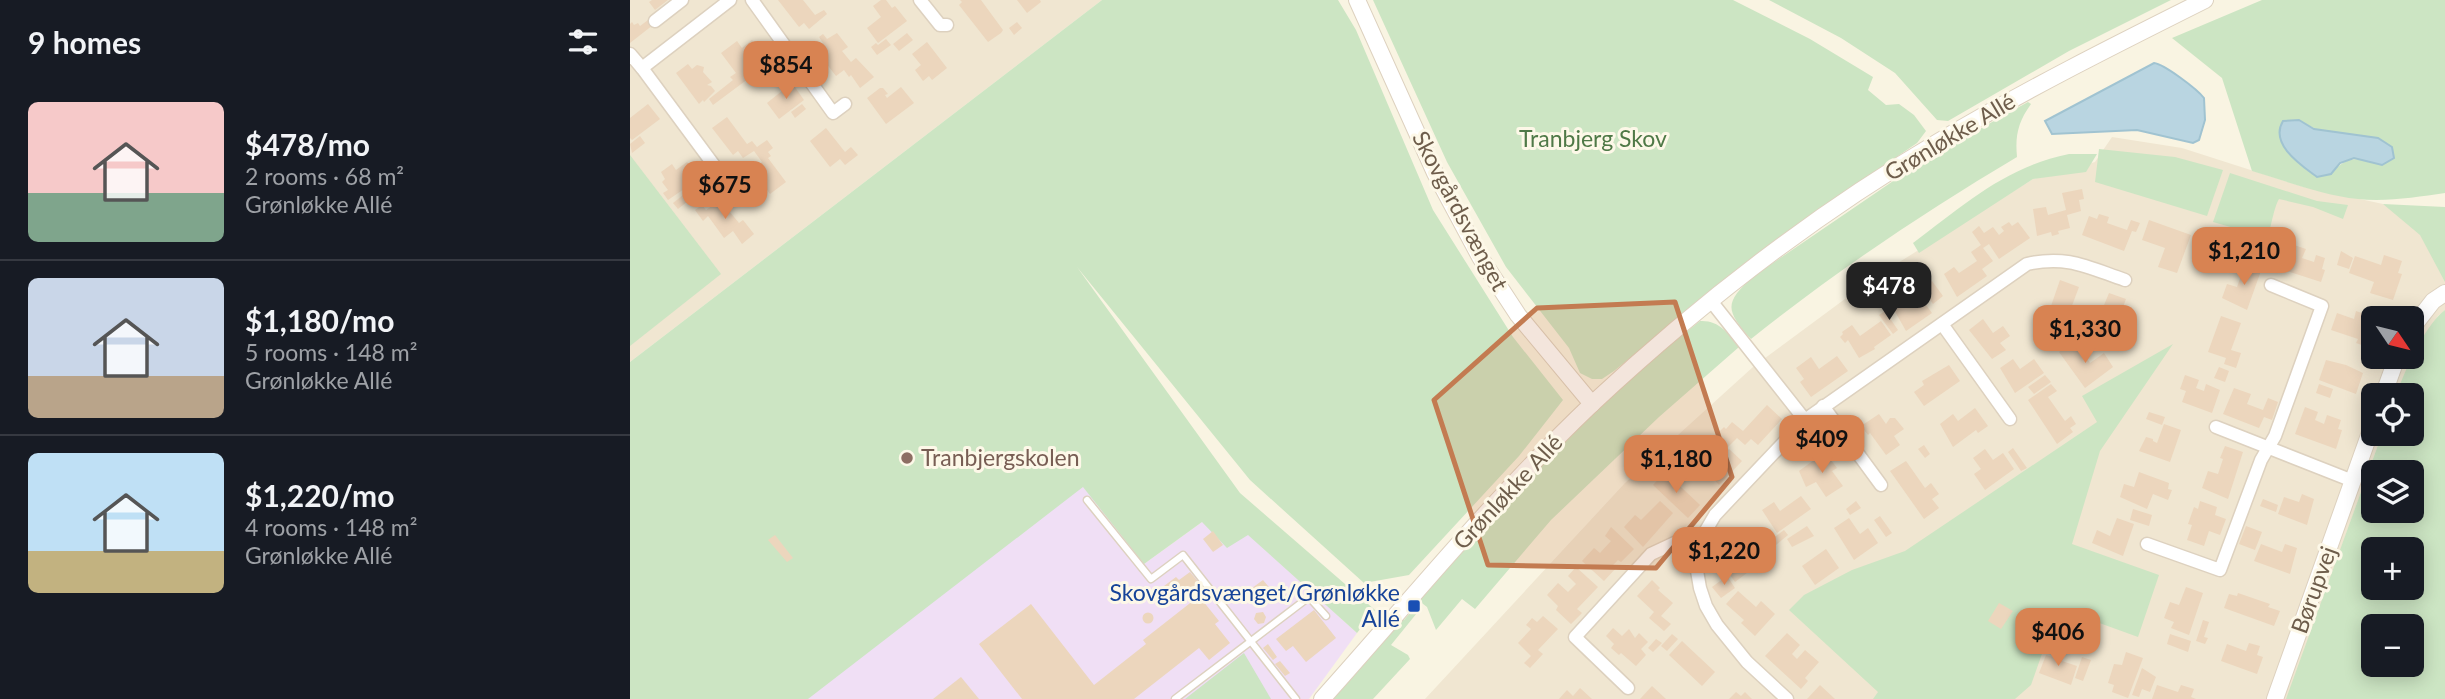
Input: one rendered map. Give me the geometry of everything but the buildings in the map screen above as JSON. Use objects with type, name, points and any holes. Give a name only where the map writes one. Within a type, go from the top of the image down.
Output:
[{"type":"street","points":[[655,21],[682,0]]},
{"type":"street","points":[[642,68],[730,0]]},
{"type":"street","points":[[752,0],[833,114],[845,104]]},
{"type":"street","points":[[920,0],[940,25],[947,25]]},
{"type":"street","name":"Skovgårdsvænget","points":[[1357,0],[1435,173],[1480,257],[1518,315],[1592,404]]},
{"type":"street","name":"Grønløkke Allé","points":[[1322,699],[1471,528],[1592,404],[1711,301],[1794,237],[1936,143],[2105,49],[2205,0]]},
{"type":"street","points":[[630,54],[733,191],[743,183]]},
{"type":"street","points":[[1787,699],[1747,662],[1717,625],[1706,606],[1696,565],[1698,544],[1715,514],[1805,420],[2026,264],[2048,259],[2069,261],[2125,280]]},
{"type":"street","points":[[2147,544],[2220,570],[2261,460],[2275,436],[2322,306],[2271,285]]},
{"type":"street","points":[[2424,312],[2445,293]]},
{"type":"street","points":[[1711,301],[1805,420]]},
{"type":"street","points":[[1942,324],[2010,419]]},
{"type":"street","points":[[1823,406],[1881,485]]},
{"type":"street","points":[[2216,427],[2353,481]]},
{"type":"street","name":"Børupvej","points":[[2275,699],[2365,446]]},
{"type":"street","points":[[1628,688],[1575,638],[1651,554],[1681,540],[1698,544]]},
{"type":"lane","points":[[1087,500],[1151,579],[1184,555],[1296,699]]},
{"type":"lane","points":[[1175,699],[1309,597],[1326,616]]},
{"type":"highlighted area","points":[[1675,302],[1732,477],[1656,568],[1488,565],[1434,400],[1537,308]]},
{"type":"shaded area","points":[[630,0],[1102,0],[630,362]]},
{"type":"shaded area","points":[[2112,137],[2182,148],[2304,187],[2383,204],[2433,234],[2445,257],[2445,310],[2424,339],[2424,306],[2361,306],[2361,369],[2408,369],[2401,383],[2361,383],[2361,446],[2378,446],[2373,460],[2361,460],[2361,493],[2287,699],[1425,699],[1625,483],[1753,367],[1872,279],[2033,179],[2095,162]]},
{"type":"shaded area","name":"Tranbjergskolen","points":[[995,227],[1144,564],[1202,522],[1248,534],[1357,633],[1309,699],[759,699]]},
{"type":"green space","points":[[1102,0],[1338,0],[1356,30],[1433,210],[1513,337],[1563,400],[1519,456],[1409,575],[1364,583],[1250,480],[1077,267],[1240,493],[1375,610],[1357,633],[1248,535],[1227,548],[1202,522],[1144,564],[1083,487],[808,699],[630,699],[630,362]]},
{"type":"green space","name":"Tranbjerg Skov","points":[[1373,0],[1733,0],[1810,39],[1873,77],[1868,90],[1886,105],[1899,104],[1914,115],[1926,131],[1917,143],[1770,244],[1614,371],[1602,379],[1592,379],[1580,373],[1569,348],[1506,267],[1447,162]]},
{"type":"green space","points":[[1769,0],[2171,0],[2069,51],[1948,121],[1937,120],[1895,73],[1841,38]]},
{"type":"green space","points":[[2262,0],[2445,0],[2445,193],[2390,199],[2358,199],[2318,191],[2252,171],[2222,78],[2172,38]],"holes":[[[2299,120],[2382,165],[2354,159],[2343,163],[2331,174]]]},
{"type":"green space","points":[[2028,102],[2031,104],[2018,129],[2017,157],[1881,244],[1751,339],[1742,329],[1732,313],[1733,299],[1754,276],[1924,160]]},
{"type":"green space","points":[[2099,149],[2175,157],[2223,170],[2207,216],[2095,182]]},
{"type":"green space","points":[[2069,154],[2097,154],[2086,172],[2033,179],[1919,253],[1913,243],[1986,189],[2025,168]]},
{"type":"green space","points":[[630,155],[721,274],[630,346]]},
{"type":"green space","points":[[2230,173],[2317,201],[2348,205],[2343,219],[2313,207],[2279,199],[2266,240],[2260,249],[2234,228],[2213,222]]},
{"type":"green space","points":[[2383,204],[2445,207],[2445,282],[2420,235]]},
{"type":"green space","points":[[2445,310],[2445,699],[2286,699],[2361,492],[2361,523],[2424,523],[2424,460],[2373,460],[2378,446],[2424,446],[2424,383],[2401,383],[2406,369],[2424,369],[2424,337]]},
{"type":"green space","points":[[1700,321],[1718,325],[1739,347],[1659,417],[1551,520],[1475,609],[1462,599],[1436,630],[1427,607],[1418,600],[1518,490],[1588,419]]},
{"type":"green space","points":[[2173,344],[2100,451],[2072,544],[2159,575],[2138,637],[2058,608],[2031,685],[2015,699],[1873,699],[1878,692],[1789,610],[1804,595],[1852,570],[1905,551],[2097,422],[2082,396]]},
{"type":"green space","points":[[1417,605],[1421,608],[1391,645],[1410,659],[1373,699],[1329,699],[1401,618],[1404,620]]},
{"type":"green space","points":[[1244,653],[1271,699],[1185,699]]},
{"type":"water","points":[[2154,63],[2180,78],[2204,98],[2205,120],[2199,140],[2193,143],[2137,130],[2052,134],[2045,121]]},
{"type":"water","points":[[2299,120],[2314,129],[2378,138],[2392,147],[2394,158],[2382,165],[2354,158],[2340,163],[2331,174],[2317,177],[2289,153],[2280,138],[2283,121]]},
{"type":"place","name":"Tranbjergskolen","points":[[907,458]]},
{"type":"place","name":"Skovgårdsvænget/Grønløkke Allé","points":[[1414,606]]}]
